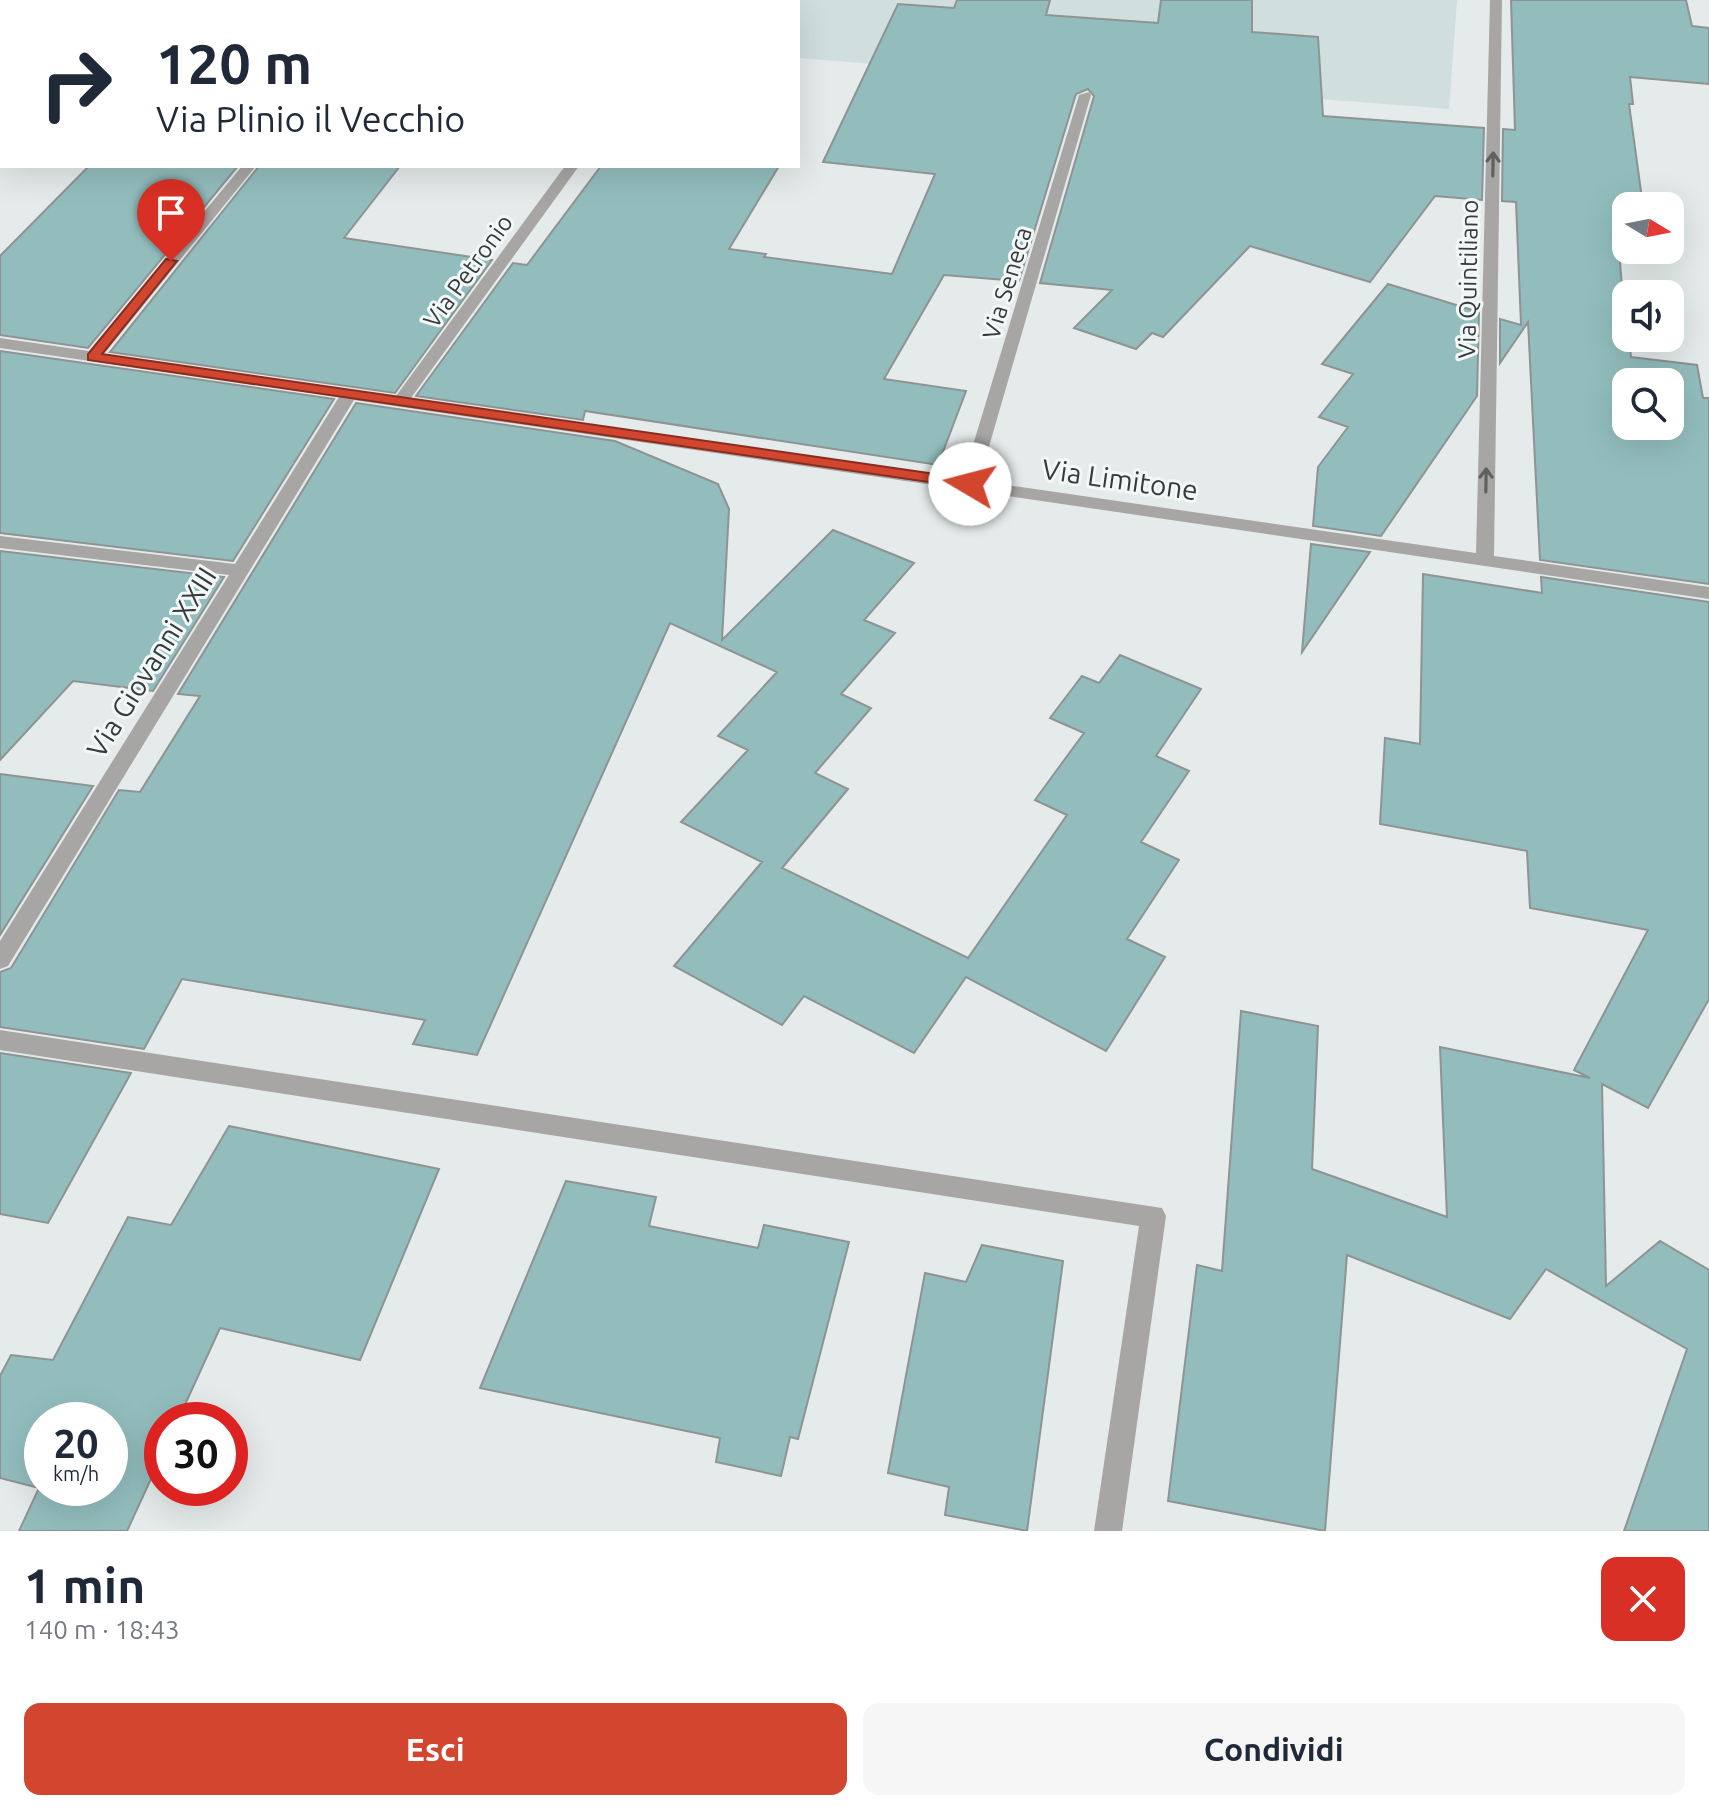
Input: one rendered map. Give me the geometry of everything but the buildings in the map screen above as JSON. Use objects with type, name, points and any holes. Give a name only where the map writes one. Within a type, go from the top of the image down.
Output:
[{"type":"street","name":"Via Quintiliano","points":[[1485,558],[1496,0]]},
{"type":"street","name":"Via Seneca","points":[[970,484],[1085,95]]},
{"type":"street","points":[[93,357],[247,168]]},
{"type":"street","name":"Via Petronio","points":[[400,402],[571,168]]},
{"type":"street","name":"Via Limitone","points":[[0,343],[1709,593]]},
{"type":"street","name":"Via Giovanni XXIII","points":[[0,960],[349,394]]},
{"type":"street","points":[[0,542],[240,570]]},
{"type":"street","points":[[0,1040],[1153,1216],[1108,1531]]},
{"type":"shaded area","points":[[800,0],[1457,0],[1449,109],[800,58]]},
{"type":"route","points":[[171,261],[93,357],[970,484]]}]
